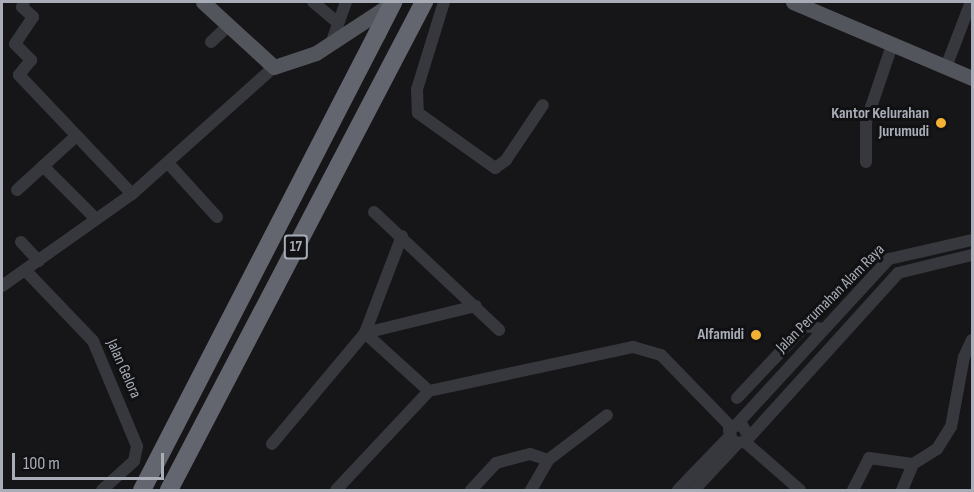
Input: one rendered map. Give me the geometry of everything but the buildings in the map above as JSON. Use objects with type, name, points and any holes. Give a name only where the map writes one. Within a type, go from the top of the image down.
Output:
[{"type":"highway","name":"17","points":[[142,490],[393,2]]},
{"type":"highway","name":"17","points":[[169,490],[423,3]]},
{"type":"main road","points":[[203,2],[274,67],[294,63],[393,2]]},
{"type":"main road","points":[[793,2],[972,78]]},
{"type":"street","points":[[24,2],[21,6],[33,17],[15,44],[31,60],[18,73],[75,137],[132,194]]},
{"type":"street","points":[[313,2],[338,23]]},
{"type":"street","points":[[332,41],[346,2]]},
{"type":"street","points":[[444,2],[417,89],[418,113],[495,168],[506,160],[543,105]]},
{"type":"street","points":[[946,67],[971,2]]},
{"type":"street","points":[[211,42],[229,25]]},
{"type":"street","points":[[866,162],[867,115],[892,45]]},
{"type":"street","points":[[3,282],[39,261],[132,194],[274,67]]},
{"type":"street","points":[[16,190],[75,137]]},
{"type":"street","points":[[168,163],[217,217]]},
{"type":"street","points":[[43,166],[96,219]]},
{"type":"street","points":[[374,212],[499,330]]},
{"type":"street","points":[[272,444],[364,333],[402,236]]},
{"type":"street","name":"Jalan Perumahan Alam Raya","points":[[694,490],[738,435],[760,397],[889,259],[972,240]]},
{"type":"street","points":[[21,242],[39,261]]},
{"type":"street","name":"Jalan Perumahan Alam Raya","points":[[678,490],[738,435],[898,273],[972,255]]},
{"type":"street","points":[[889,259],[898,273]]},
{"type":"street","name":"Jalan Gelora","points":[[25,270],[93,341],[137,446],[134,461],[102,490]]},
{"type":"street","points":[[364,333],[476,306]]},
{"type":"street","points":[[737,398],[805,326],[823,329]]},
{"type":"street","points":[[364,333],[429,391]]},
{"type":"street","points":[[853,490],[869,458],[913,464],[937,449],[951,427],[964,357],[972,340]]},
{"type":"street","points":[[336,490],[429,391],[645,348],[661,355],[738,435],[800,490]]},
{"type":"street","points":[[778,354],[790,364]]},
{"type":"street","points":[[748,386],[760,397]]},
{"type":"street","points":[[531,490],[548,460],[585,437],[607,415]]},
{"type":"street","points":[[471,490],[496,463],[535,454],[548,460]]},
{"type":"street","points":[[907,489],[913,464]]},
{"type":"place","name":"Kantor Kelurahan Jurumudi","points":[[941,123]]},
{"type":"place","name":"Alfamidi","points":[[756,335]]}]
